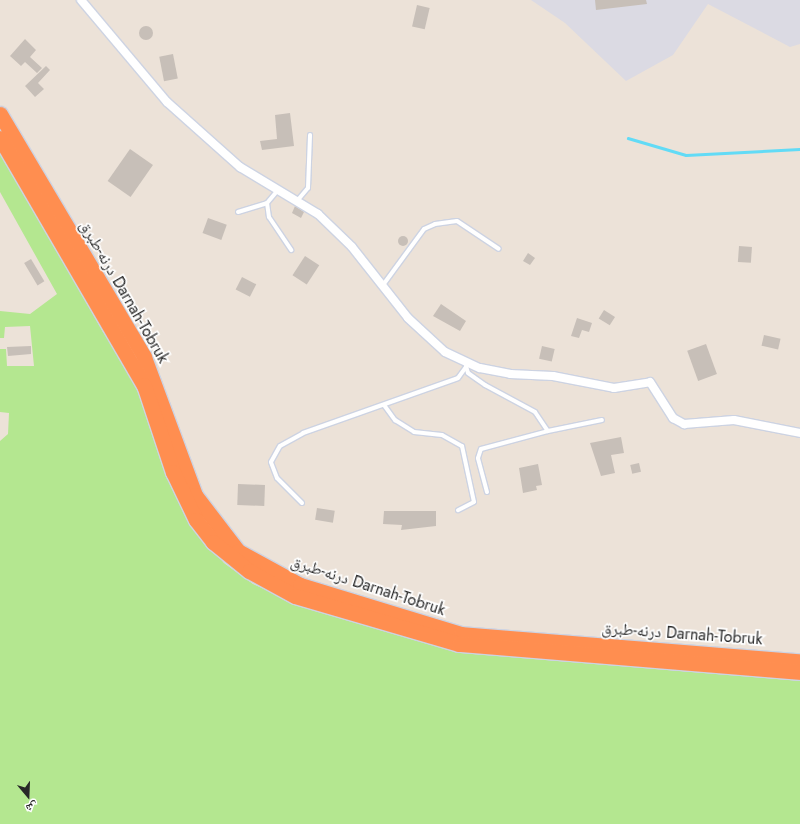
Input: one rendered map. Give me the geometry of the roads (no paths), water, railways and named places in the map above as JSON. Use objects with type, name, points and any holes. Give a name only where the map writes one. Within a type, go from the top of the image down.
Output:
[{"type":"highway","name":"درنه-طبرق Darnah-Tobruk","points":[[0,114],[144,357],[195,495],[238,551],[300,585],[461,634],[800,661]]},
{"type":"highway","name":"درنه-طبرق Darnah-Tobruk","points":[[0,138],[144,385],[173,472],[196,520],[230,557],[249,571],[295,596],[459,644],[800,672]]},
{"type":"street","points":[[81,0],[167,102],[240,167],[318,214],[352,247],[381,287],[426,337],[465,364],[510,374],[553,376],[614,388],[650,382],[673,418],[684,424],[734,420],[800,433]]},
{"type":"lane","points":[[297,202],[308,188],[310,135]]},
{"type":"lane","points":[[238,212],[267,203],[278,190]]},
{"type":"lane","points":[[267,203],[269,217],[291,250]]},
{"type":"lane","points":[[381,287],[424,229],[435,224],[457,221],[498,249]]},
{"type":"lane","points":[[302,503],[285,489],[275,473],[271,462],[280,446],[303,433],[458,378],[465,364]]},
{"type":"lane","points":[[465,364],[468,373],[485,385],[535,412],[548,431]]},
{"type":"lane","points":[[384,404],[395,420],[414,432],[442,435],[462,446],[474,502],[458,510]]},
{"type":"lane","points":[[487,492],[478,458],[481,449],[548,431],[602,420]]},
{"type":"waterway","points":[[628,138],[686,155],[800,149]]}]
